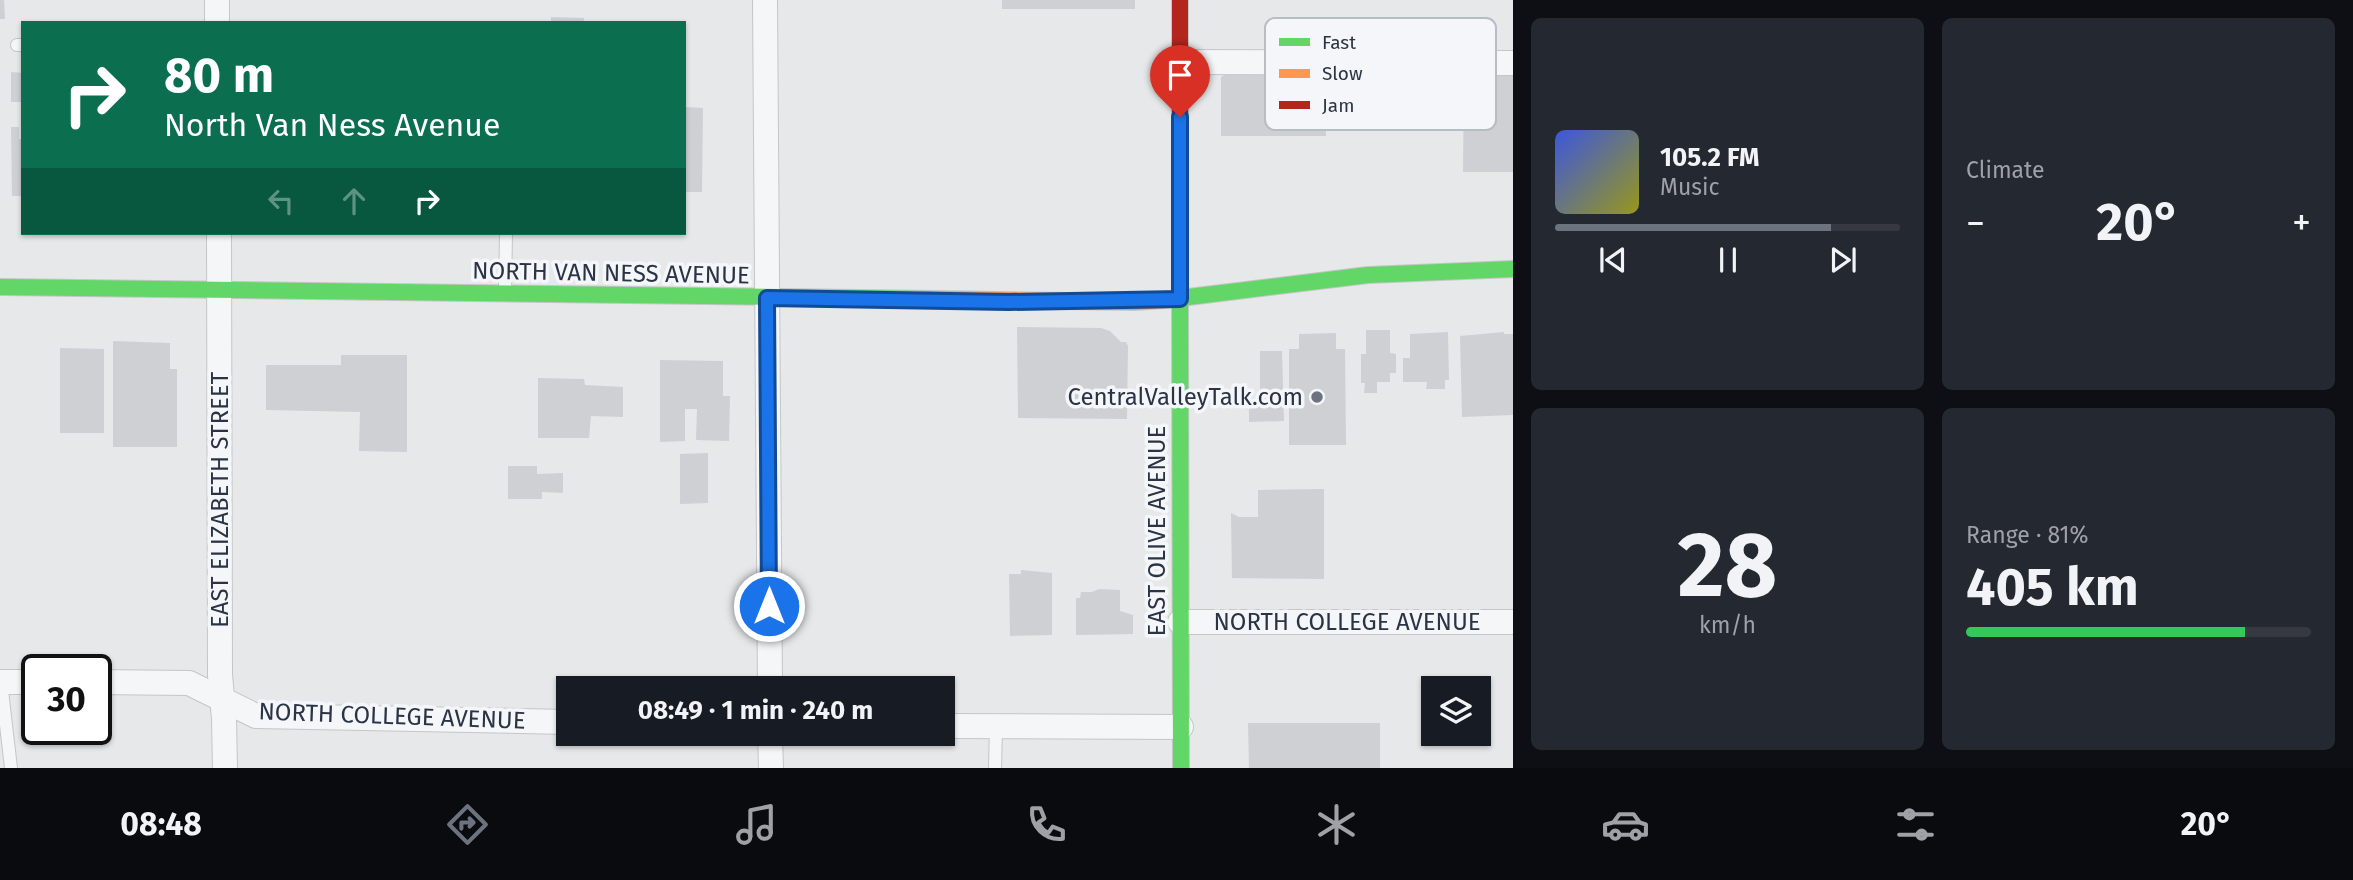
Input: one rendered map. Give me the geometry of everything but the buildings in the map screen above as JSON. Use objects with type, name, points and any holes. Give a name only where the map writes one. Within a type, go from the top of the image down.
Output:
[{"type":"main road","name":"EAST OLIVE AVENUE","points":[[1180,0],[1181,768]]},
{"type":"main road","name":"NORTH VAN NESS AVENUE","points":[[0,287],[1009,302],[1180,299],[1349,276],[1513,269]]},
{"type":"street","points":[[217,0],[217,21]]},
{"type":"street","points":[[765,0],[770,676]]},
{"type":"street","points":[[1180,62],[1265,62]]},
{"type":"street","name":"EAST ELIZABETH STREET","points":[[219,235],[220,675],[225,768]]},
{"type":"street","name":"NORTH COLLEGE AVENUE","points":[[1180,622],[1513,621]]},
{"type":"street","points":[[0,682],[21,682]]},
{"type":"street","name":"NORTH COLLEGE AVENUE","points":[[112,682],[189,683],[256,716],[556,722]]},
{"type":"street","points":[[955,726],[1181,727]]},
{"type":"street","points":[[770,746],[771,768]]},
{"type":"lane","points":[[505,294],[506,235]]},
{"type":"lane","points":[[0,682],[11,768]]},
{"type":"lane","points":[[995,768],[996,726]]},
{"type":"traffic: fast","points":[[1164,300],[1368,275],[1513,269]]},
{"type":"traffic: fast","points":[[0,287],[935,299]]},
{"type":"traffic: fast","points":[[1180,299],[1181,768]]},
{"type":"traffic: slow","points":[[935,299],[1134,302],[1164,300]]},
{"type":"traffic: jam","points":[[1180,0],[1180,299]]},
{"type":"place","name":"CentralValleyTalk.com","points":[[1317,397]]},
{"type":"route","points":[[769,606],[767,298],[1009,302],[1134,302],[1180,299],[1180,117]]}]
